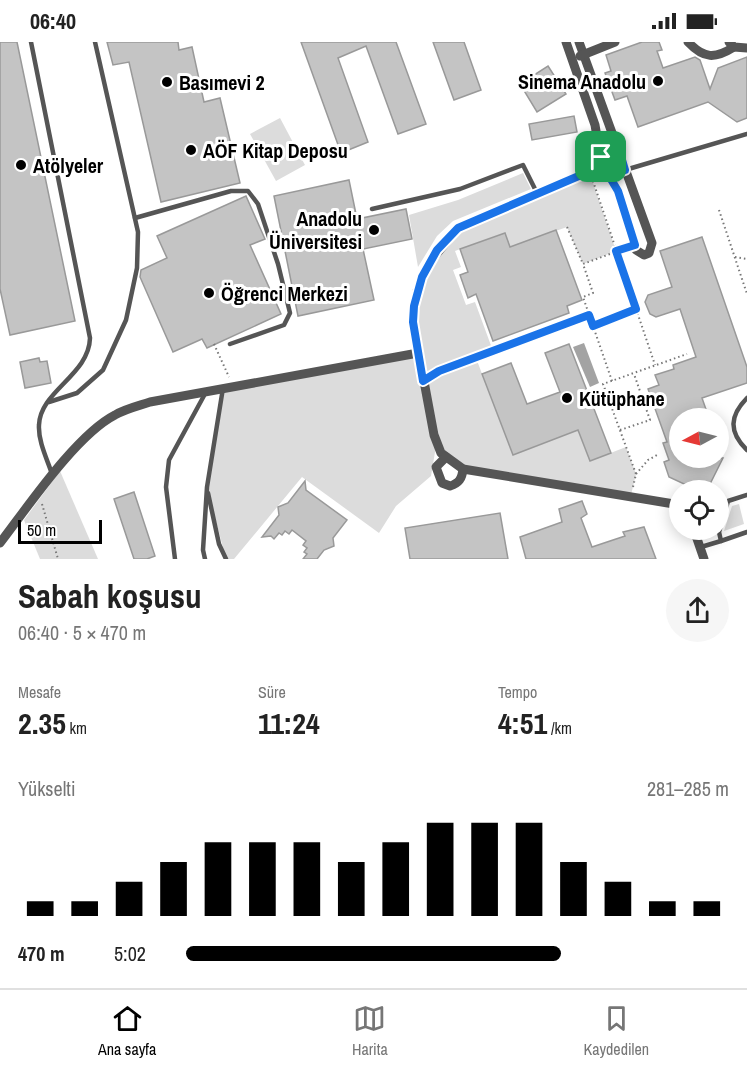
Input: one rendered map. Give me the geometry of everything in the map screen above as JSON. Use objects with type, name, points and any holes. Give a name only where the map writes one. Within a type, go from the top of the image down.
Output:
[{"type":"street","points":[[566,42],[595,125],[602,161],[618,191],[639,254],[644,255],[652,249],[619,150],[579,42]]},
{"type":"street","points":[[572,58],[615,42]]},
{"type":"street","points":[[688,42],[705,56],[713,58],[731,44],[747,48]]},
{"type":"street","points":[[463,469],[462,478],[450,486],[442,483],[437,476],[442,460],[436,444],[413,322],[417,291],[437,250],[458,228],[590,171],[619,150]]},
{"type":"street","points":[[609,176],[625,170]]},
{"type":"street","points":[[0,543],[52,474],[113,415],[150,402],[418,352]]},
{"type":"street","points":[[442,460],[463,469],[669,503]]},
{"type":"street","points":[[698,540],[704,559]]},
{"type":"lane","points":[[31,42],[90,338],[88,352],[82,364],[41,414],[39,427],[52,474]]},
{"type":"lane","points":[[49,402],[77,393],[87,387],[109,360],[126,320],[135,285],[138,250],[135,218],[95,42]]},
{"type":"lane","points":[[625,170],[747,134]]},
{"type":"lane","points":[[372,209],[460,189],[523,165],[537,193]]},
{"type":"lane","points":[[135,218],[231,191],[248,191],[258,204],[278,264],[290,313],[284,325],[230,344]]},
{"type":"lane","points":[[205,559],[203,550],[207,487],[223,388]]},
{"type":"lane","points":[[175,559],[166,487],[169,460],[206,391]]},
{"type":"lane","points":[[747,398],[738,406],[734,420],[737,438],[747,450]]},
{"type":"lane","points":[[207,487],[219,544],[226,559]]},
{"type":"lane","points":[[729,501],[747,495]]},
{"type":"lane","points":[[729,538],[747,532]]},
{"type":"lane","points":[[701,547],[721,540]]},
{"type":"path","points":[[590,171],[656,365]]},
{"type":"path","points":[[719,210],[747,294]]},
{"type":"path","points":[[567,227],[594,293],[583,297],[612,381]]},
{"type":"path","points":[[583,264],[635,245]]},
{"type":"path","points":[[735,257],[747,259]]},
{"type":"path","points":[[593,326],[636,309]]},
{"type":"path","points":[[423,381],[439,371],[589,315]]},
{"type":"path","points":[[214,344],[234,386]]},
{"type":"path","points":[[636,474],[603,384],[687,354]]},
{"type":"path","points":[[620,430],[650,420],[634,374]]},
{"type":"path","points":[[632,495],[636,474],[648,460],[657,455]]},
{"type":"path","points":[[38,493],[58,559]]},
{"type":"shaded area","points":[[280,118],[305,165],[276,181],[250,134]]},
{"type":"shaded area","points":[[589,171],[616,251],[583,264],[567,227],[510,247],[504,233],[455,251],[461,267],[453,270],[466,305],[475,302],[493,351],[476,358],[513,455],[578,430],[590,461],[626,447],[636,474],[631,495],[463,469],[436,446],[431,476],[396,506],[379,533],[302,477],[234,559],[226,559],[207,487],[223,388],[417,353],[413,322],[422,277],[458,228]]},
{"type":"shaded area","points":[[523,173],[531,189],[453,221],[437,236],[418,267],[409,215],[458,200]]},
{"type":"shaded area","points":[[584,343],[599,383],[590,387],[573,347]]},
{"type":"shaded area","points":[[60,471],[98,559],[40,559],[24,520]]},
{"type":"shaded area","points":[[739,504],[744,524],[729,529],[729,515],[732,506]]},
{"type":"building","name":"Atölyeler","points":[[0,42],[17,42],[75,321],[10,335],[0,289]]},
{"type":"building","points":[[107,42],[178,42],[179,50],[192,47],[204,102],[220,98],[240,183],[161,202],[129,62],[113,65]]},
{"type":"building","points":[[301,42],[396,42],[426,124],[398,134],[366,46],[338,58],[368,142],[341,153]]},
{"type":"building","points":[[433,42],[464,42],[481,90],[454,100]]},
{"type":"building","name":"Sinema Anadolu","points":[[642,42],[659,42],[662,50],[657,51],[663,68],[695,57],[700,60],[710,89],[718,68],[747,57],[747,118],[737,122],[708,102],[638,127],[627,96],[615,100],[605,73],[611,71],[606,55]]},
{"type":"building","points":[[548,66],[566,94],[537,112],[520,84]]},
{"type":"building","points":[[574,116],[577,132],[532,140],[529,124]]},
{"type":"building","points":[[349,180],[357,219],[406,209],[412,239],[363,249],[374,300],[298,316],[274,196]]},
{"type":"building","name":"Öğrenci Merkezi","points":[[246,196],[265,239],[250,245],[281,314],[207,348],[202,339],[173,352],[140,277],[141,270],[167,258],[157,236]]},
{"type":"building","points":[[556,230],[582,300],[567,306],[569,313],[493,341],[476,294],[468,298],[460,275],[468,272],[460,249],[505,233],[510,247]]},
{"type":"building","points":[[702,237],[747,367],[747,383],[702,398],[706,408],[669,408],[669,460],[663,443],[667,442],[648,389],[659,385],[655,375],[674,369],[673,365],[696,357],[680,309],[656,317],[650,314],[645,302],[648,295],[672,287],[660,251]]},
{"type":"building","name":"Kütüphane","points":[[569,344],[611,453],[590,461],[578,430],[513,455],[482,374],[511,363],[527,404],[560,392],[545,353]]},
{"type":"building","points":[[39,358],[40,362],[47,361],[51,383],[25,388],[20,362]]},
{"type":"building","points":[[669,460],[669,468],[718,468],[712,480],[675,480],[669,477],[664,462]]},
{"type":"building","points":[[305,481],[306,490],[347,520],[333,538],[334,546],[324,550],[317,559],[303,559],[307,554],[304,552],[307,548],[303,545],[306,541],[292,530],[289,534],[285,531],[282,535],[279,533],[274,539],[271,536],[262,537],[279,515],[278,507],[288,503]]},
{"type":"building","points":[[134,492],[155,556],[147,559],[134,559],[114,499]]},
{"type":"building","points":[[582,501],[587,514],[581,518],[592,547],[625,536],[623,532],[644,527],[656,559],[526,559],[520,537],[562,522],[559,509]]},
{"type":"building","points":[[500,513],[508,559],[410,559],[405,528]]},
{"type":"place","name":"Sinema Anadolu","points":[[658,81]]},
{"type":"place","name":"Basımevi 2","points":[[167,82]]},
{"type":"place","name":"AÖF Kitap Deposu","points":[[191,150]]},
{"type":"place","name":"Atölyeler","points":[[21,165]]},
{"type":"place","name":"Anadolu Üniversitesi","points":[[374,230]]},
{"type":"place","name":"Öğrenci Merkezi","points":[[209,293]]},
{"type":"place","name":"Kütüphane","points":[[567,398]]},
{"type":"route","points":[[619,150],[625,170],[609,176],[618,191],[632,230],[635,245],[616,251],[636,309],[593,326],[589,315],[439,371],[423,381],[413,322],[414,306],[422,277],[437,250],[458,228],[602,166],[601,157],[619,150]]}]
